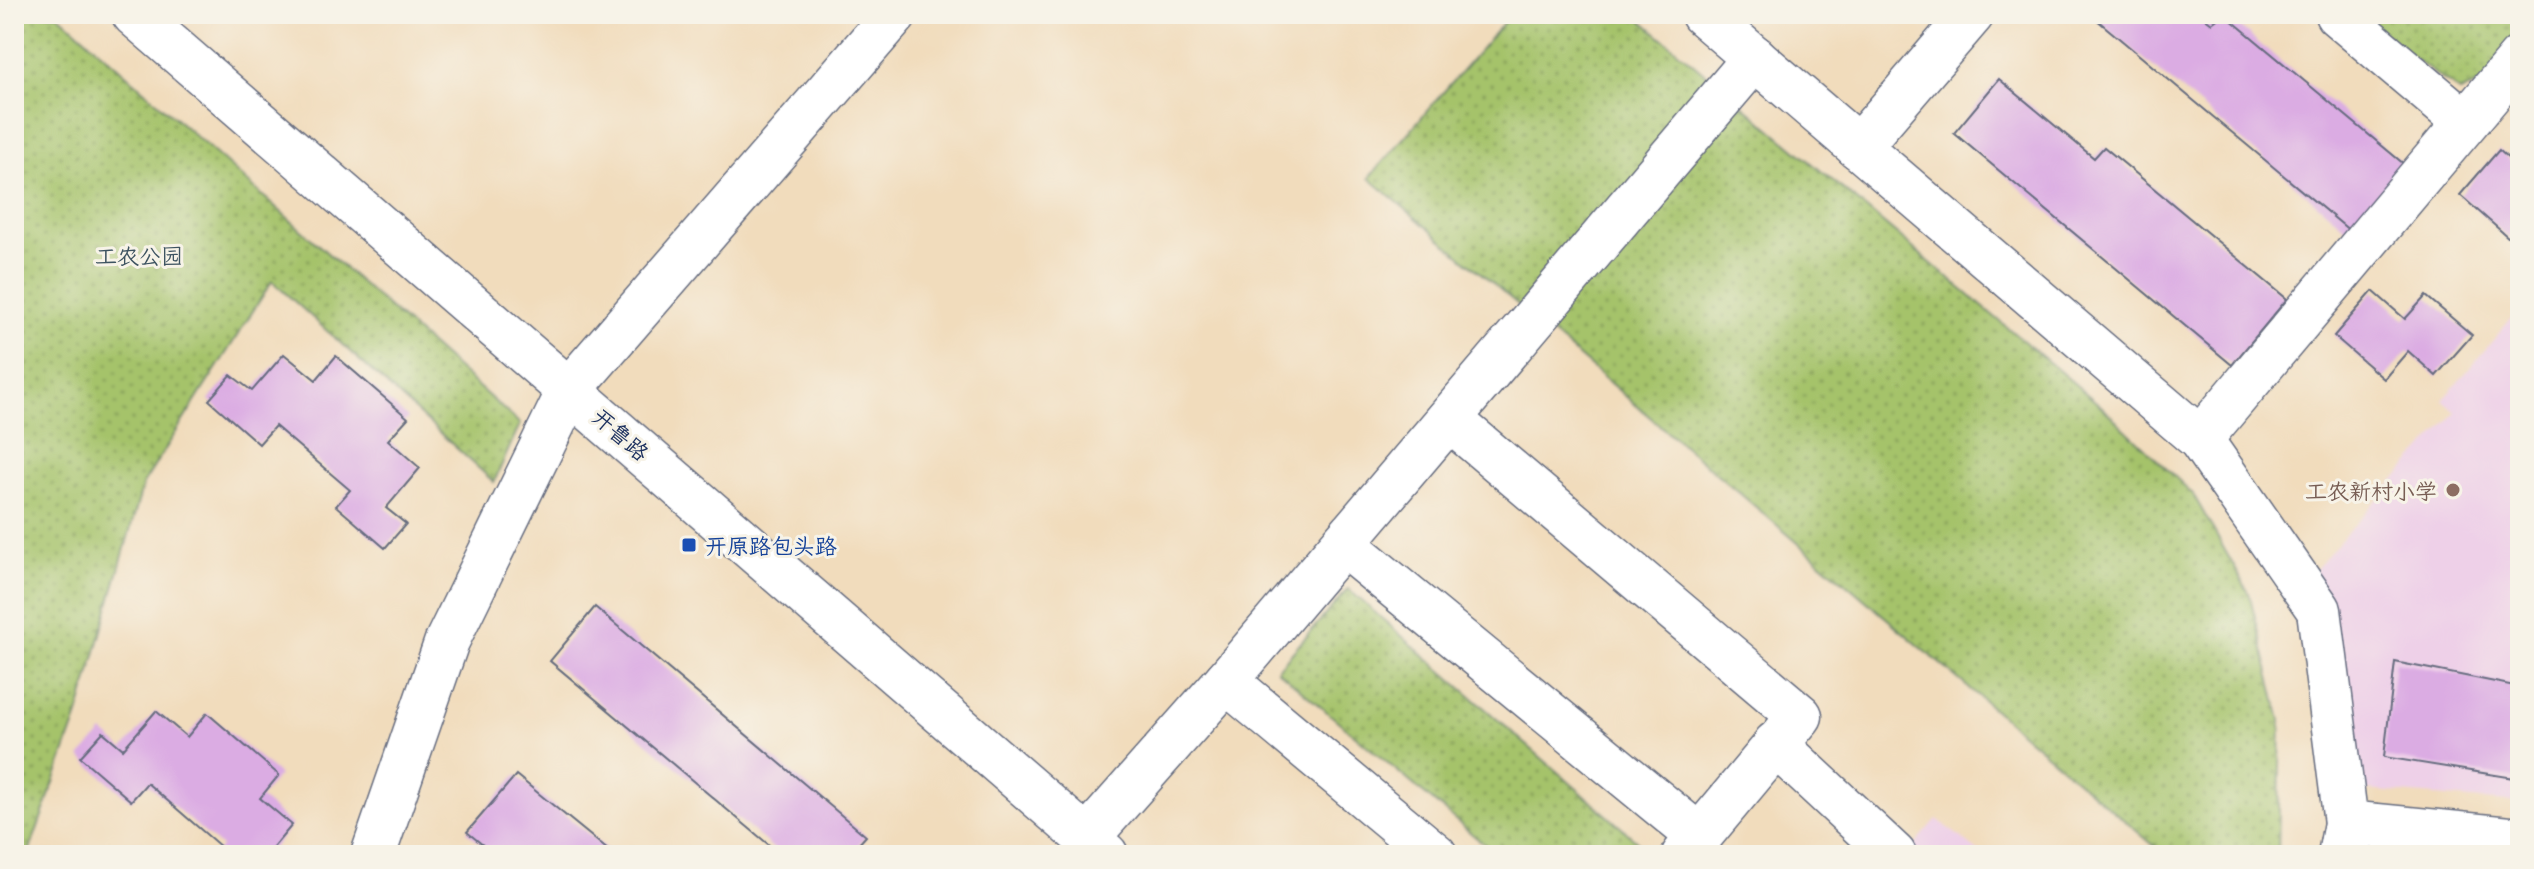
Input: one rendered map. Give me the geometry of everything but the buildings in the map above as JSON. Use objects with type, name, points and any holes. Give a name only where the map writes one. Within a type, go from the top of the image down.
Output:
[{"type":"street","name":"开鲁路","points":[[134,14],[1097,847]]},
{"type":"street","points":[[373,855],[447,641],[570,389],[895,14]]},
{"type":"street","points":[[1858,147],[1972,14]]},
{"type":"street","points":[[2337,14],[2465,122]]},
{"type":"street","points":[[1708,16],[2200,439],[2319,610],[2343,839],[2520,840]]},
{"type":"street","points":[[1097,847],[1226,681],[1755,58]]},
{"type":"street","points":[[2200,439],[2520,58]]},
{"type":"street","points":[[1343,544],[1692,846],[1800,716],[1449,419]]},
{"type":"street","points":[[1226,681],[1435,855]]},
{"type":"street","points":[[1775,744],[1894,855]]},
{"type":"shaded area","name":"工农新村小学","points":[[2520,308],[2520,803],[2365,790],[2320,684],[2315,569],[2456,412],[2443,400]]},
{"type":"shaded area","points":[[1937,819],[1983,855],[1906,855]]},
{"type":"green space","name":"工农公园","points":[[14,14],[58,14],[520,424],[494,482],[272,281],[143,484],[79,712],[28,855],[14,855]]},
{"type":"green space","points":[[1511,14],[1634,14],[2101,406],[2193,494],[2249,593],[2281,720],[2278,855],[2165,855],[1369,178]]},
{"type":"green space","points":[[2353,14],[2520,14],[2520,37],[2482,82],[2460,92]]},
{"type":"green space","points":[[1348,589],[1639,843],[1629,855],[1497,855],[1277,670]]},
{"type":"place","name":"工农新村小学","points":[[2453,490]]},
{"type":"place","name":"开原路包头路","points":[[689,545]]}]
